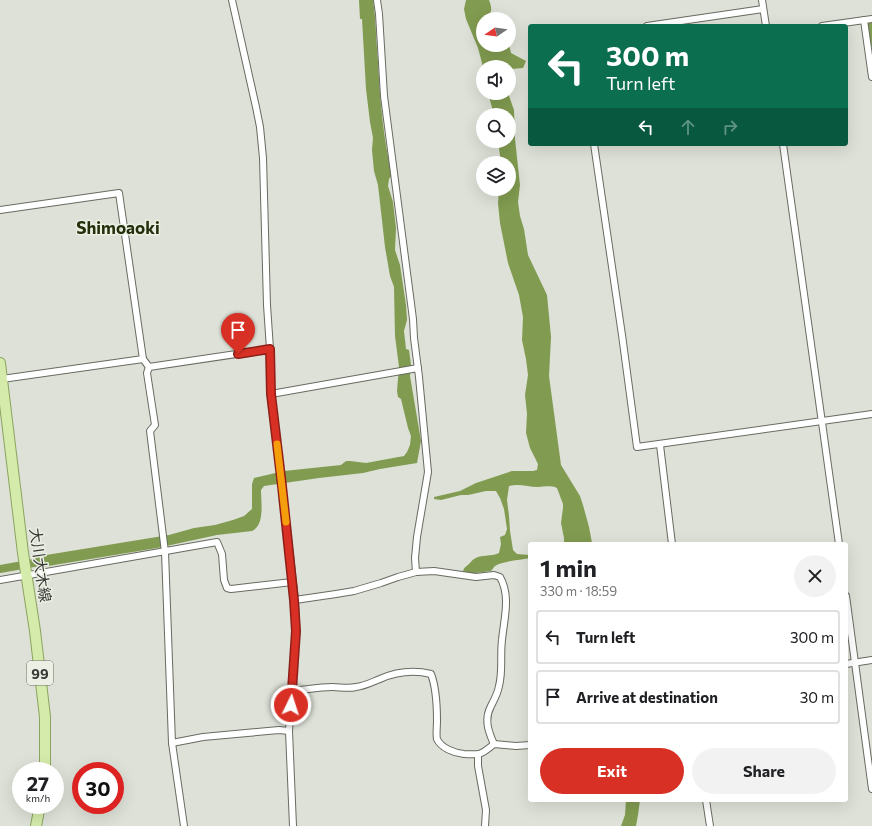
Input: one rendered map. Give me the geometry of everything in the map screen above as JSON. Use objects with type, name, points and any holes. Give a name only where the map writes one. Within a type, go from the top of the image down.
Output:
[{"type":"main road","name":"大川大木線","points":[[0,363],[45,717],[45,762]]},
{"type":"main road","points":[[36,826],[38,814]]},
{"type":"street","points":[[232,0],[260,127],[263,158],[271,394],[282,486],[296,631],[289,731],[293,826]]},
{"type":"street","points":[[377,0],[384,96],[404,244],[413,319],[416,369],[426,441],[428,472],[417,537],[415,558],[416,572]]},
{"type":"street","points":[[762,0],[766,24]]},
{"type":"street","points":[[661,24],[763,9]]},
{"type":"street","points":[[836,24],[872,19]]},
{"type":"street","points":[[864,20],[872,77]]},
{"type":"street","points":[[594,146],[637,447],[660,445],[872,414]]},
{"type":"street","points":[[783,146],[839,542]]},
{"type":"street","points":[[0,210],[119,194],[143,359],[149,367]]},
{"type":"street","points":[[149,367],[270,349]]},
{"type":"street","points":[[2,379],[143,359]]},
{"type":"street","points":[[149,367],[147,374],[155,425],[150,431],[165,551],[172,743],[184,826]]},
{"type":"street","points":[[271,394],[416,369]]},
{"type":"street","points":[[660,445],[672,542]]},
{"type":"street","points":[[0,580],[217,542],[222,554],[224,580],[228,588],[231,589],[292,582]]},
{"type":"street","points":[[294,600],[354,591],[381,584],[416,572],[434,571],[476,577],[494,575],[500,577],[504,583],[506,602],[502,640],[501,670],[499,686],[495,699],[490,707],[487,719],[489,734],[494,744]]},
{"type":"street","points":[[848,611],[872,789]]},
{"type":"street","points":[[848,664],[872,660]]},
{"type":"street","points":[[292,691],[332,687],[355,688],[365,686],[391,674],[424,672],[431,674],[433,678],[436,703],[437,739],[445,748],[459,753],[478,755],[494,744],[516,746],[528,745]]},
{"type":"street","points":[[172,743],[203,737],[279,730],[289,731]]},
{"type":"street","points":[[478,755],[478,766],[486,810],[485,826]]},
{"type":"street","points":[[706,802],[710,826]]},
{"type":"shaded area","points":[[359,0],[373,0],[382,118],[392,175],[389,179],[388,186],[393,202],[396,228],[395,250],[400,265],[406,305],[407,320],[404,331],[406,349],[409,350],[411,365],[410,376],[421,441],[417,463],[363,473],[264,486],[261,490],[261,519],[256,528],[252,531],[217,535],[157,548],[36,568],[34,557],[169,535],[194,528],[215,525],[244,516],[252,509],[252,484],[254,478],[284,471],[341,465],[346,461],[366,463],[404,456],[407,452],[410,445],[411,436],[401,399],[398,397],[397,391],[399,367],[395,336],[394,287],[390,276],[385,247],[378,185],[374,171],[372,150],[373,138],[366,89],[362,19],[360,19]]},
{"type":"shaded area","points":[[466,0],[489,0],[491,12],[476,12],[476,43],[466,19],[464,9]]},
{"type":"shaded area","points":[[479,52],[511,52],[526,61],[523,68],[516,69],[516,60],[481,60]]},
{"type":"shaded area","points":[[490,100],[510,100],[513,108],[492,108]]},
{"type":"shaded area","points":[[499,148],[516,148],[520,185],[518,202],[528,255],[547,295],[551,337],[549,376],[561,465],[580,496],[592,542],[564,542],[561,523],[563,504],[557,488],[549,486],[509,486],[507,500],[513,550],[517,554],[528,555],[528,558],[498,564],[491,571],[473,573],[463,571],[473,559],[499,553],[501,544],[500,537],[505,535],[507,529],[504,509],[500,498],[496,491],[461,495],[441,500],[434,499],[434,497],[460,491],[476,483],[512,471],[537,470],[538,464],[530,448],[526,433],[527,414],[525,395],[528,375],[522,340],[523,317],[519,295],[508,263],[500,223],[498,203],[498,196],[516,196],[516,156],[500,156]]},
{"type":"shaded area","points":[[626,802],[640,802],[636,826],[621,826],[625,815]]},
{"type":"waterway","points":[[872,24],[869,24],[872,42]]},
{"type":"waterway","points":[[0,569],[45,561]]},
{"type":"slow traffic","points":[[277,444],[286,522]]},
{"type":"district","name":"Shimoaoki","points":[[118,227]]},
{"type":"route","points":[[238,354],[270,349],[271,394],[282,486],[296,631],[291,705]]}]
